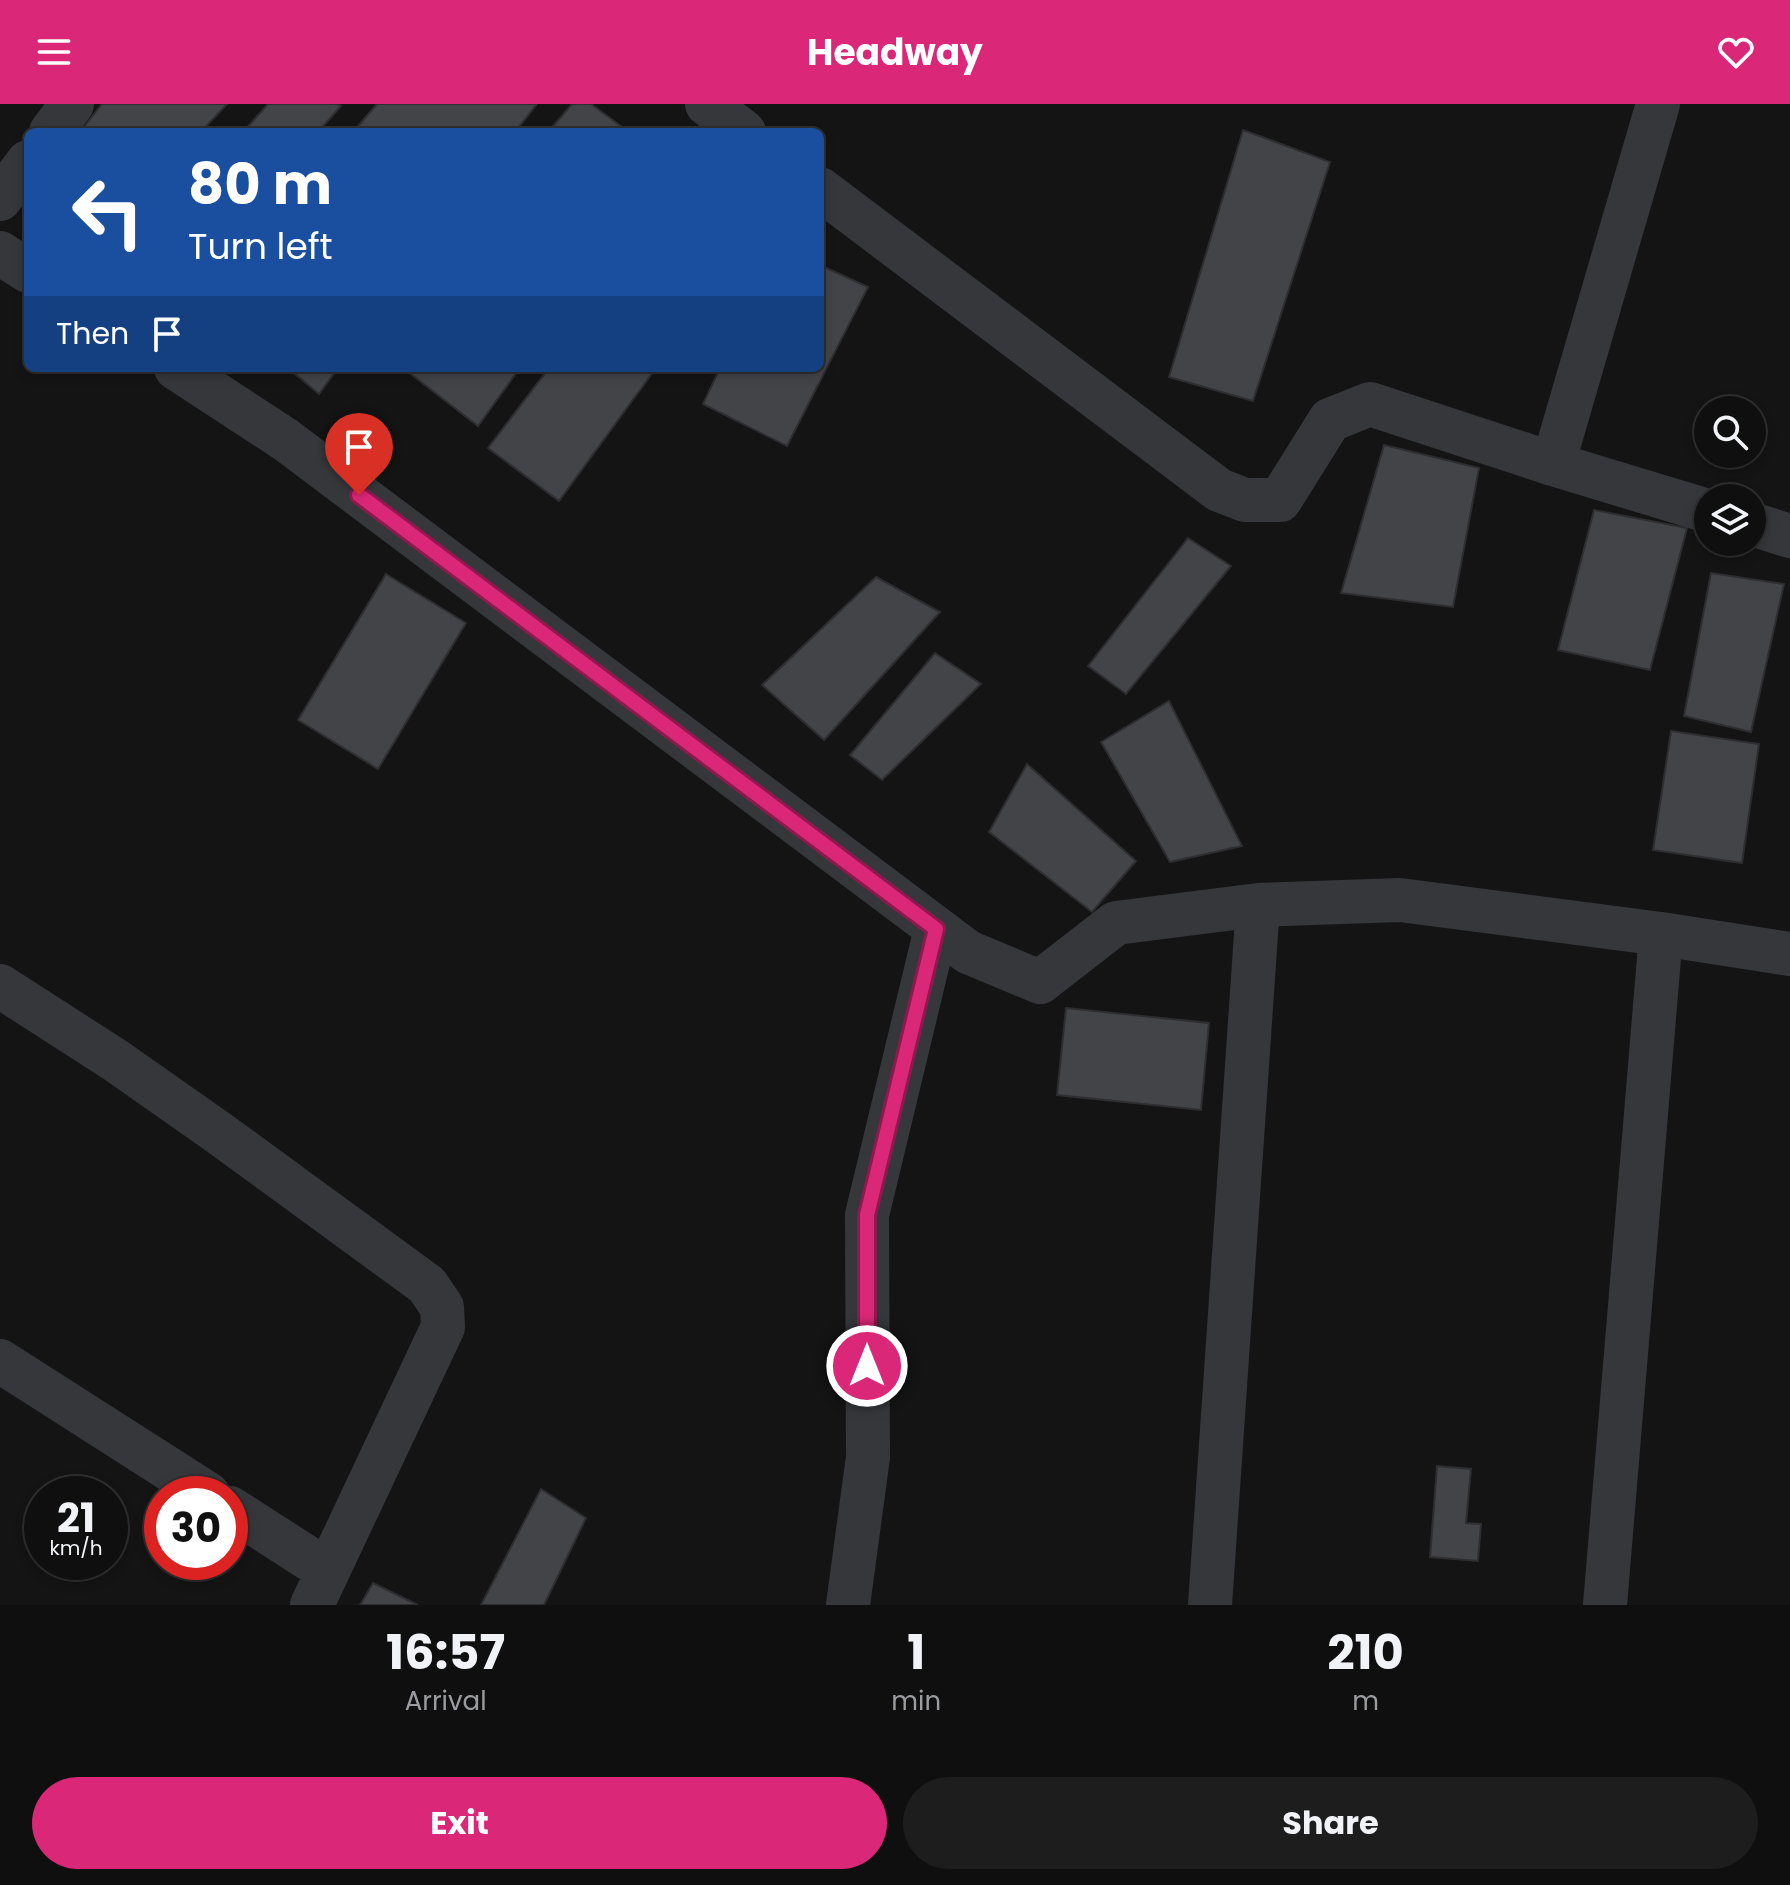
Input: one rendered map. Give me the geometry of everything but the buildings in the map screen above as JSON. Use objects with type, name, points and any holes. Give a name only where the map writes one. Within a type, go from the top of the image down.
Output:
[{"type":"street","points":[[54,128],[72,104]]},
{"type":"street","points":[[707,104],[739,128]]},
{"type":"street","points":[[1553,464],[1658,104]]},
{"type":"street","points":[[0,199],[24,167]]},
{"type":"street","points":[[824,192],[1219,490],[1245,500],[1280,500],[1330,420],[1370,404],[1694,507]]},
{"type":"street","points":[[0,253],[24,268]]},
{"type":"street","points":[[182,372],[286,440],[968,952],[1040,982],[1116,923],[1258,905],[1400,900],[1790,954]]},
{"type":"street","points":[[1766,528],[1790,536]]},
{"type":"street","points":[[1210,1605],[1258,905]]},
{"type":"street","points":[[848,1605],[868,1457],[867,1215],[936,929]]},
{"type":"street","points":[[1605,1605],[1661,934]]},
{"type":"street","points":[[0,986],[115,1060],[231,1142],[427,1285],[442,1307],[443,1327],[320,1588],[248,1524]]},
{"type":"street","points":[[0,1361],[180,1476]]},
{"type":"route","points":[[359,495],[936,929],[867,1215],[867,1366]]}]
